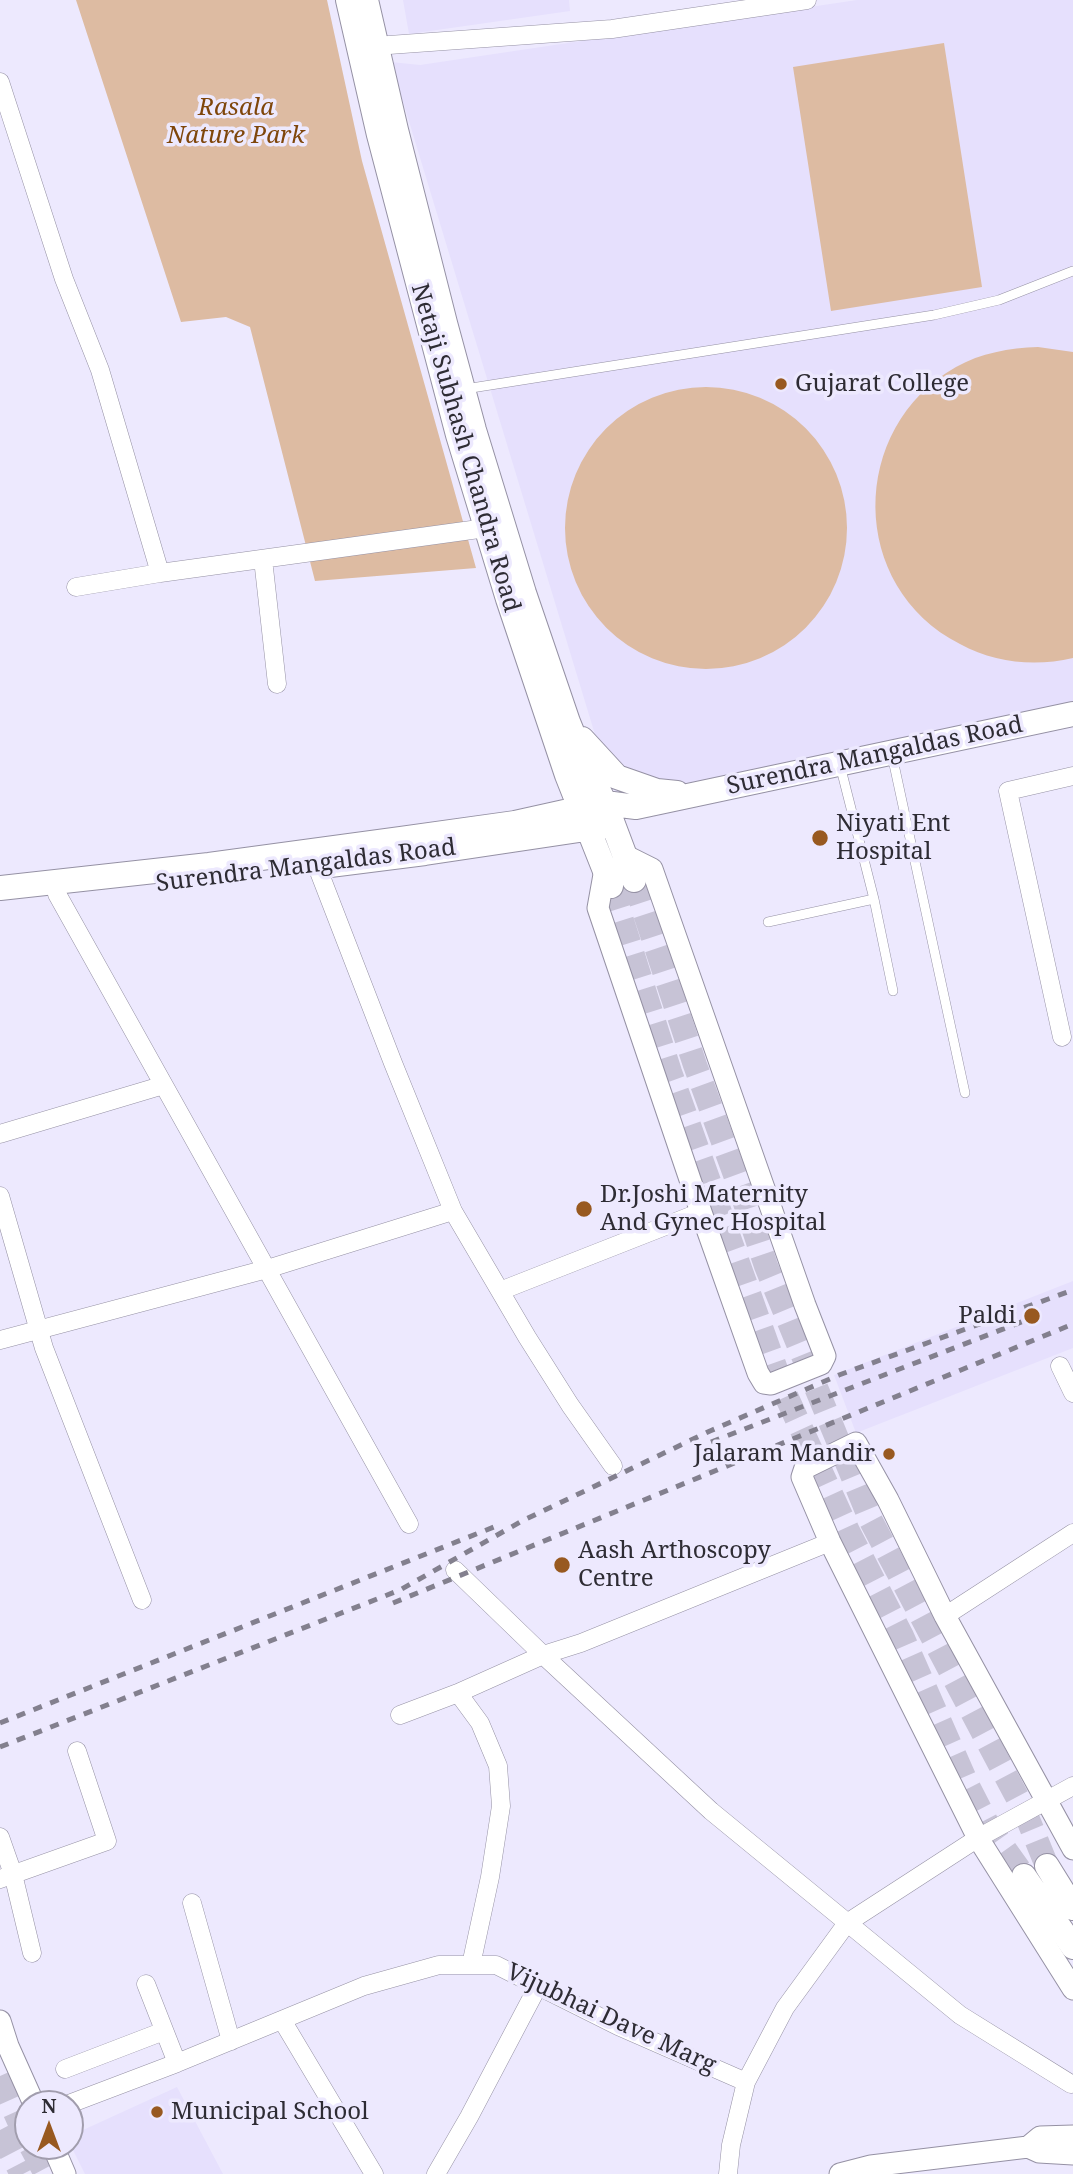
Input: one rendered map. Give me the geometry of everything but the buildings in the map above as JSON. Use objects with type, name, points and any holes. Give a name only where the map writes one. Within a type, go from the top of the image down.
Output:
[{"type":"main road","name":"Netaji Subhash Chandra Road","points":[[348,0],[370,99],[429,328],[486,528],[563,762],[626,856],[617,878]]},
{"type":"main road","name":"Netaji Subhash Chandra Road","points":[[366,0],[375,46],[463,389],[524,593],[568,722],[588,771],[597,816],[617,878]]},
{"type":"main road","name":"Surendra Mangaldas Road","points":[[0,888],[209,865],[425,853],[1073,714]]},
{"type":"main road","points":[[568,722],[617,777],[657,791],[694,795]]},
{"type":"main road","name":"Surendra Mangaldas Road","points":[[0,900],[314,859]]},
{"type":"main road","points":[[1047,1866],[1073,1908]]},
{"type":"main road","points":[[1024,1876],[1073,1947]]},
{"type":"street","points":[[375,46],[612,29],[807,0]]},
{"type":"street","points":[[0,82],[64,279],[100,370],[160,573]]},
{"type":"street","points":[[76,587],[486,528]]},
{"type":"street","points":[[263,559],[277,684]]},
{"type":"street","points":[[1062,1037],[1008,791],[1073,776]]},
{"type":"street","points":[[617,878],[598,908],[701,1212],[762,1381],[771,1384],[824,1362],[825,1356],[800,1292],[652,869],[626,856]]},
{"type":"street","points":[[314,859],[453,1211],[570,1405],[613,1466]]},
{"type":"street","points":[[57,894],[409,1524]]},
{"type":"street","points":[[0,1134],[164,1085]]},
{"type":"street","points":[[0,1196],[38,1330],[142,1600]]},
{"type":"street","points":[[0,1340],[267,1269],[453,1211]]},
{"type":"street","points":[[500,1291],[701,1212]]},
{"type":"street","points":[[1060,1366],[1073,1393]]},
{"type":"street","points":[[1073,1849],[945,1616],[888,1500],[856,1443],[805,1468],[802,1473],[830,1542],[978,1838],[1073,1989]]},
{"type":"street","points":[[945,1616],[1073,1533]]},
{"type":"street","points":[[400,1715],[458,1693],[542,1655],[581,1643],[830,1542]]},
{"type":"street","points":[[456,1570],[542,1655],[711,1811],[960,2015],[1072,2083]]},
{"type":"street","points":[[458,1693],[480,1723],[498,1766],[501,1806],[490,1877],[471,1965]]},
{"type":"street","points":[[6,1877],[107,1841],[77,1751]]},
{"type":"street","points":[[746,2082],[785,2008],[847,1923],[978,1838],[1073,1786]]},
{"type":"street","points":[[0,1837],[6,1877],[33,1952]]},
{"type":"street","points":[[192,1903],[231,2041]]},
{"type":"street","name":"Vijubhai Dave Marg","points":[[84,2098],[364,1986],[439,1965],[496,1965],[618,2026],[746,2082],[731,2145],[728,2174]]},
{"type":"street","points":[[146,1984],[177,2063]]},
{"type":"street","points":[[436,2174],[538,1986]]},
{"type":"street","points":[[282,2020],[374,2174]]},
{"type":"street","points":[[0,2021],[28,2090]]},
{"type":"street","points":[[65,2069],[164,2031]]},
{"type":"street","points":[[1028,2147],[1040,2137],[1073,2136]]},
{"type":"street","points":[[840,2174],[871,2166],[1028,2147],[1039,2152],[1073,2154]]},
{"type":"lane","points":[[463,389],[934,315],[999,300],[1073,271]]},
{"type":"lane","points":[[891,753],[965,1093]]},
{"type":"lane","points":[[839,763],[874,899],[893,991]]},
{"type":"lane","points":[[768,922],[874,899]]},
{"type":"shaded area","points":[[403,0],[569,0],[570,11],[409,34]]},
{"type":"shaded area","name":"Gujarat College","points":[[857,0],[1073,0],[1073,703],[620,798],[610,784],[391,62],[420,65]]},
{"type":"shaded area","name":"Paldi","points":[[1073,1281],[1073,1348],[856,1433],[834,1375]]},
{"type":"shaded area","name":"Municipal School","points":[[177,2087],[223,2174],[85,2174],[78,2160],[84,2160],[84,2130]]},
{"type":"green space","name":"Rasala Nature Park","points":[[76,0],[327,0],[362,161],[476,568],[315,581],[250,327],[226,317],[181,322]]},
{"type":"green space","points":[[944,43],[982,287],[831,311],[793,67]]},
{"type":"green space","points":[[1038,347],[1073,352],[1073,658],[1030,663],[1001,659],[973,650],[923,618],[897,585],[881,547],[876,507],[880,466],[895,428],[921,394],[956,367],[975,358],[1006,350]]},
{"type":"green space","points":[[706,387],[734,390],[760,398],[784,411],[806,428],[823,450],[836,474],[844,500],[847,528],[844,556],[836,582],[823,606],[806,628],[784,645],[760,658],[734,666],[706,669],[678,666],[652,658],[628,645],[606,628],[589,606],[576,582],[568,556],[565,528],[568,500],[576,474],[589,450],[606,428],[628,411],[652,398],[678,390]]},
{"type":"tunnel","points":[[634,880],[695,1065],[766,1266],[871,1521],[1025,1812],[1047,1866]]},
{"type":"tunnel","points":[[611,886],[670,1072],[783,1389],[848,1531],[902,1636],[969,1788],[989,1827],[1024,1876]]},
{"type":"tunnel","points":[[0,2076],[14,2108]]},
{"type":"tunnel","points":[[0,2130],[23,2174]]},
{"type":"tunnel","points":[[40,2160],[47,2174]]},
{"type":"railway","points":[[0,1747],[400,1590],[522,1521],[710,1431],[839,1375],[1073,1290]]},
{"type":"railway","points":[[711,1442],[1034,1317]]},
{"type":"railway","points":[[393,1603],[1073,1324]]},
{"type":"railway","points":[[0,1723],[499,1525]]},
{"type":"place","name":"Gujarat College","points":[[781,384]]},
{"type":"place","name":"Niyati Ent Hospital","points":[[820,838]]},
{"type":"place","name":"Dr.Joshi Maternity And Gynec Hospital","points":[[584,1209]]},
{"type":"place","name":"Paldi","points":[[1032,1316]]},
{"type":"place","name":"Jalaram Mandir","points":[[889,1454]]},
{"type":"place","name":"Aash Arthoscopy Centre","points":[[562,1565]]},
{"type":"place","name":"Municipal School","points":[[157,2112]]}]
